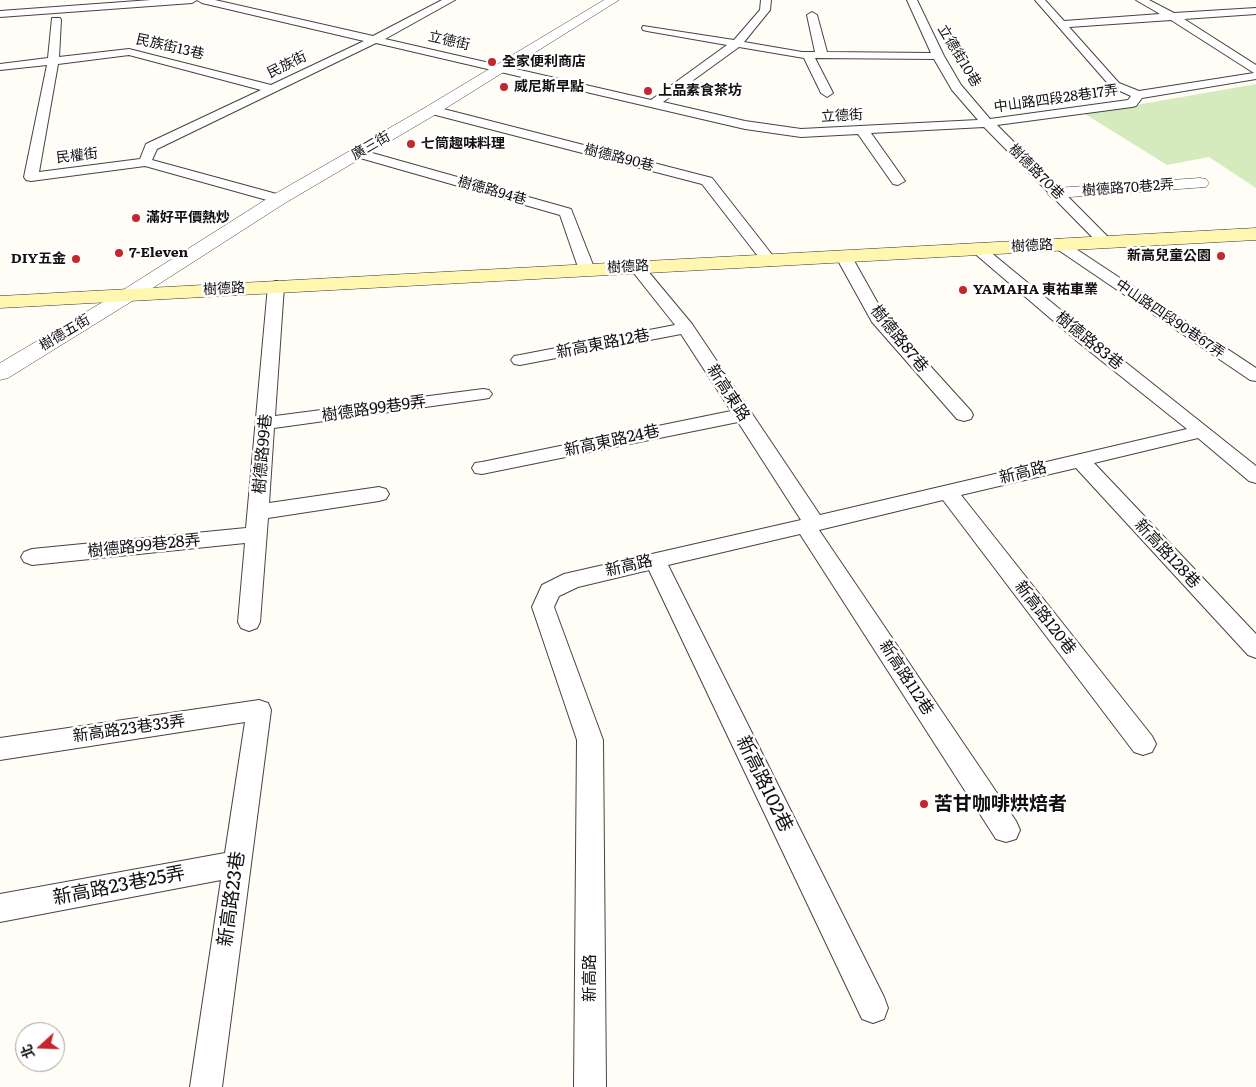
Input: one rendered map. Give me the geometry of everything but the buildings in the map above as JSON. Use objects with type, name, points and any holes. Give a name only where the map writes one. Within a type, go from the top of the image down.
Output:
[{"type":"street","name":"廣三街","points":[[130,294],[279,199],[501,69],[613,0]]},
{"type":"street","name":"樹德路70巷2弄","points":[[1056,193],[1200,183]]},
{"type":"street","name":"樹德路","points":[[0,302],[1256,234]]},
{"type":"street","name":"樹德五街","points":[[0,373],[130,294]]},
{"type":"lane","points":[[0,14],[192,0]]},
{"type":"lane","name":"立德街","points":[[202,0],[745,125],[801,133],[987,123]]},
{"type":"lane","name":"民族街","points":[[145,162],[151,147],[374,40],[450,0]]},
{"type":"lane","points":[[653,104],[736,44],[765,10],[766,0]]},
{"type":"lane","name":"立德街10巷","points":[[912,0],[938,56],[956,87],[987,123]]},
{"type":"lane","name":"中山路四段28巷17弄","points":[[987,123],[1132,103],[1138,95],[1115,85],[1040,0]]},
{"type":"lane","points":[[1141,0],[1175,18],[1256,70]]},
{"type":"lane","points":[[1061,24],[1175,18],[1256,11]]},
{"type":"lane","points":[[812,15],[822,56]]},
{"type":"lane","name":"民權街","points":[[56,20],[53,61],[31,177],[145,162],[279,199]]},
{"type":"lane","points":[[647,28],[808,56],[938,56]]},
{"type":"lane","name":"民族街13巷","points":[[0,67],[135,53],[272,89]]},
{"type":"lane","points":[[808,56],[827,93]]},
{"type":"lane","points":[[1138,95],[1256,76]]},
{"type":"lane","name":"樹德路90巷","points":[[432,110],[707,181],[769,261]]},
{"type":"lane","name":"樹德路70巷","points":[[987,123],[1105,242]]},
{"type":"lane","points":[[862,130],[898,181]]},
{"type":"lane","name":"樹德路94巷","points":[[358,153],[566,212],[587,270]]},
{"type":"lane","name":"中山路四段90巷67弄","points":[[1059,244],[1256,376]]},
{"type":"lane","name":"樹德路83巷","points":[[978,249],[1084,338],[1256,476]]},
{"type":"lane","name":"樹德路87巷","points":[[844,257],[878,318],[964,415]]},
{"type":"lane","name":"新高東路","points":[[637,267],[686,328],[742,414],[810,525]]},
{"type":"lane","name":"樹德路99巷","points":[[249,622],[276,286]]},
{"type":"lane","name":"新高東路12巷","points":[[520,360],[686,328]]},
{"type":"lane","name":"樹德路99巷9弄","points":[[266,423],[482,394]]},
{"type":"lane","name":"新高東路24巷","points":[[482,468],[742,414]]},
{"type":"lane","name":"新高路","points":[[590,1087],[590,740],[543,607],[550,591],[572,580],[1202,431]]},
{"type":"lane","name":"新高路128巷","points":[[1079,459],[1256,648]]},
{"type":"lane","name":"新高路120巷","points":[[947,492],[1143,744]]},
{"type":"lane","points":[[258,512],[379,494]]},
{"type":"lane","name":"新高路112巷","points":[[810,525],[1006,830]]},
{"type":"lane","name":"樹德路99巷28弄","points":[[32,557],[256,534]]},
{"type":"lane","name":"新高路102巷","points":[[655,560],[873,1008]]},
{"type":"lane","name":"新高路23巷33弄","points":[[0,749],[259,710]]},
{"type":"lane","name":"新高路23巷","points":[[206,1087],[259,710]]},
{"type":"lane","name":"新高路23巷25弄","points":[[0,908],[237,864]]},
{"type":"green space","points":[[1256,84],[1256,188],[1209,157],[1167,165],[1085,114]]},
{"type":"place","name":"全家便利商店","points":[[492,62]]},
{"type":"place","name":"威尼斯早點","points":[[504,87]]},
{"type":"place","name":"上品素食茶坊","points":[[648,91]]},
{"type":"place","name":"七筒趣味料理","points":[[411,144]]},
{"type":"place","name":"滿好平價熱炒","points":[[136,218]]},
{"type":"place","name":"7-Eleven","points":[[119,253]]},
{"type":"place","name":"新高兒童公園","points":[[1221,256]]},
{"type":"place","name":"DIY五金","points":[[76,259]]},
{"type":"place","name":"YAMAHA 東祐車業","points":[[963,290]]},
{"type":"place","name":"苦甘咖啡烘焙者","points":[[924,804]]}]
